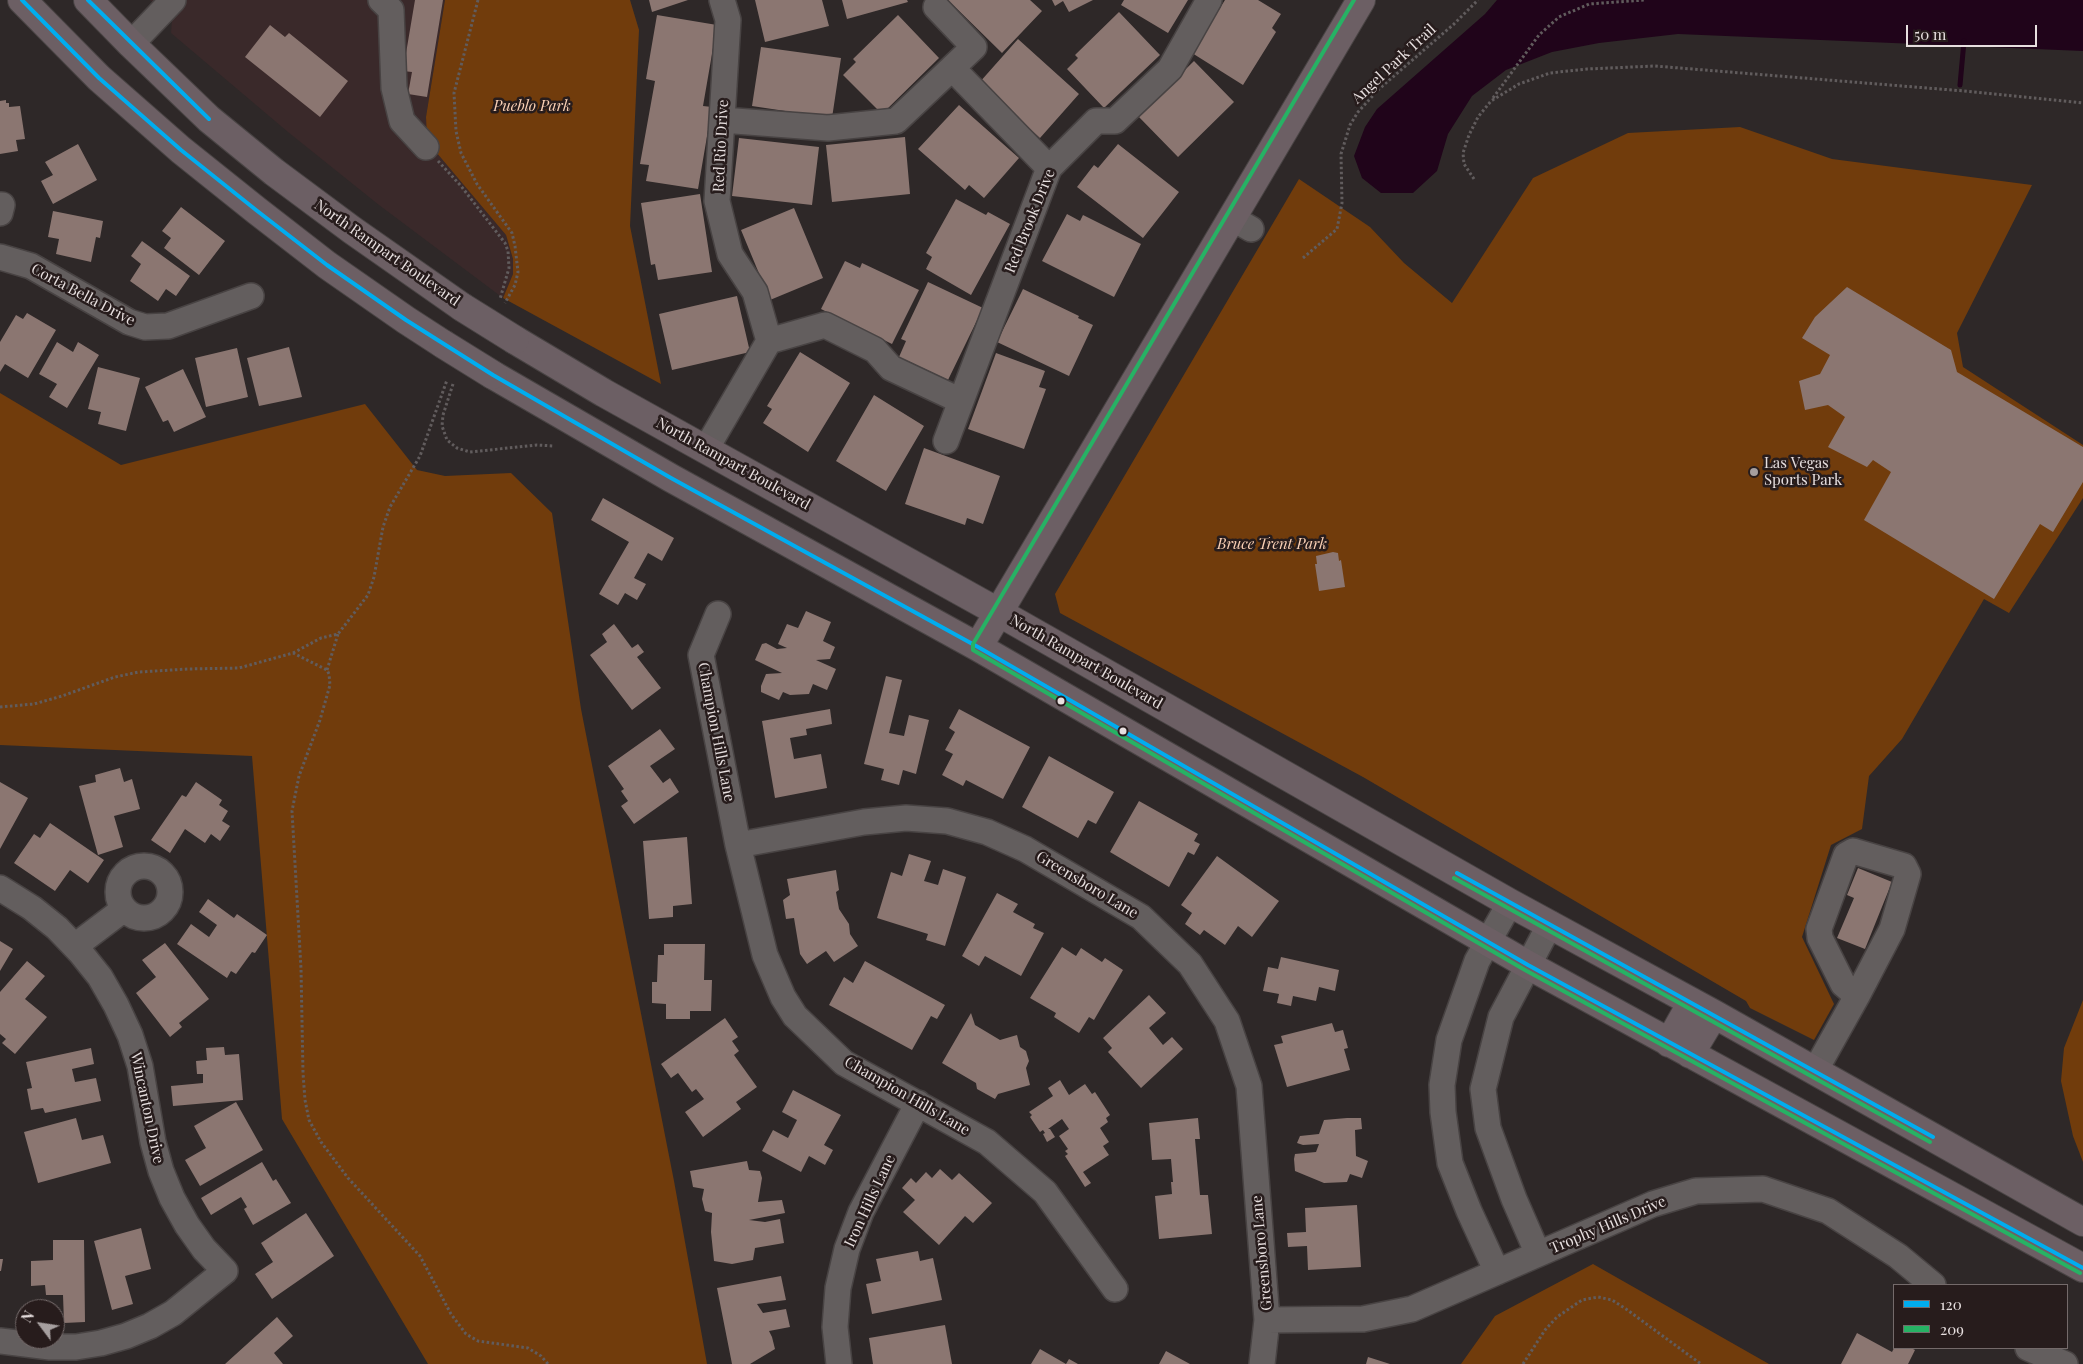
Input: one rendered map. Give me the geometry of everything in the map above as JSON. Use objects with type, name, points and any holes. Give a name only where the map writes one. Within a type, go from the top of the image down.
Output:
[{"type":"main road","points":[[22,0],[99,78],[181,150],[256,210],[327,265],[443,344],[493,375],[671,478],[978,647],[1679,1049],[2083,1268]]},
{"type":"main road","name":"North Rampart Boulevard","points":[[88,0],[209,119],[274,172],[352,230],[462,307],[514,340],[604,393],[712,438],[998,612],[1510,903],[1703,1008],[2083,1222]]},
{"type":"main road","points":[[978,647],[1241,223],[1360,0]]},
{"type":"main road","points":[[181,150],[209,119]]},
{"type":"main road","points":[[1679,1049],[1703,1008]]},
{"type":"street","points":[[131,44],[173,0]]},
{"type":"street","points":[[381,0],[391,10],[394,88],[402,121],[426,147]]},
{"type":"street","name":"Red Rio Drive","points":[[722,0],[728,20],[717,202],[730,254],[755,292],[770,342]]},
{"type":"street","name":"Red Brook Drive","points":[[946,441],[1049,168],[1096,121],[1115,121],[1170,69],[1209,0]]},
{"type":"street","points":[[722,120],[828,128],[896,121],[974,47],[936,7]]},
{"type":"street","points":[[952,68],[1049,168]]},
{"type":"street","name":"Corta Bella Drive","points":[[0,257],[31,266],[129,322],[145,327],[168,326],[251,296]]},
{"type":"street","points":[[712,438],[770,342],[825,325],[875,350],[891,368],[961,402]]},
{"type":"street","name":"Champion Hills Lane","points":[[718,614],[701,655],[738,845],[765,955],[782,997],[795,1016],[844,1063],[988,1142],[1045,1192],[1115,1288]]},
{"type":"street","name":"Greensboro Lane","points":[[738,845],[864,822],[906,818],[947,821],[987,832],[1025,849],[1140,917],[1190,964],[1226,1021],[1249,1086],[1267,1320],[1262,1364]]},
{"type":"street","points":[[1815,1071],[1857,996],[1892,929],[1908,874],[1904,866],[1853,851],[1846,855],[1819,929],[1820,938],[1843,984],[1857,996]]},
{"type":"street","name":"Wincanton Drive","points":[[0,888],[32,908],[57,928],[100,977],[130,1035],[140,1066],[152,1142],[160,1171],[187,1225],[204,1249],[225,1271],[173,1313],[150,1326],[126,1336],[76,1347],[50,1347],[0,1341]]},
{"type":"street","points":[[1497,1272],[1469,1211],[1450,1163],[1443,1112],[1442,1085],[1449,1040],[1477,961],[1510,903]]},
{"type":"street","points":[[74,946],[124,909]]},
{"type":"street","points":[[1538,1254],[1514,1199],[1488,1128],[1483,1089],[1501,1017],[1550,924]]},
{"type":"street","name":"Iron Hills Lane","points":[[838,1364],[835,1327],[838,1288],[847,1249],[861,1212],[918,1103]]},
{"type":"street","name":"Trophy Hills Drive","points":[[1267,1320],[1363,1319],[1412,1309],[1653,1204],[1696,1191],[1762,1189],[1828,1210],[1898,1256],[1932,1284]]},
{"type":"street","points":[[2030,1349],[2065,1364]]},
{"type":"path","points":[[478,0],[454,94],[456,131],[462,153],[477,184],[512,233],[518,272],[515,285],[505,302]]},
{"type":"path","name":"Angel Park Trail","points":[[1303,258],[1337,229],[1342,203],[1341,154],[1350,125],[1358,112],[1379,89],[1454,24],[1478,0]]},
{"type":"path","points":[[1474,179],[1464,164],[1463,153],[1469,135],[1478,117],[1539,35],[1559,16],[1589,4],[1644,0]]},
{"type":"path","points":[[1491,101],[1520,84],[1550,73],[1587,69],[1655,66],[1964,91],[2083,103]]},
{"type":"path","points":[[426,147],[461,186],[505,243],[508,251],[509,268],[500,299]]},
{"type":"path","points":[[327,670],[338,634],[368,595],[374,576],[383,527],[390,507],[420,456],[447,380]]},
{"type":"path","points":[[453,384],[442,415],[442,426],[447,440],[457,448],[470,452],[537,445],[554,446]]},
{"type":"path","points":[[0,707],[34,704],[115,677],[139,672],[239,668],[293,653],[321,638],[338,634]]},
{"type":"path","points":[[293,653],[327,670],[330,674],[330,685],[320,720],[298,776],[292,811],[301,969],[303,1073],[309,1120],[348,1178],[420,1256],[451,1314],[466,1334],[478,1341],[528,1348],[536,1352],[548,1364]]},
{"type":"path","points":[[1523,1364],[1545,1330],[1557,1318],[1582,1300],[1598,1297],[1612,1300],[1626,1309],[1702,1364]]},
{"type":"shaded area","points":[[150,0],[445,0],[426,117],[436,152],[506,235],[513,259],[513,274],[503,298],[379,205],[288,132],[171,33],[172,19]]},
{"type":"shaded area","points":[[1497,0],[2083,0],[2083,51],[1678,34],[1599,43],[1552,52],[1506,70],[1472,96],[1448,134],[1437,171],[1413,193],[1381,193],[1362,178],[1354,156],[1365,127],[1377,109],[1485,14]]},
{"type":"green space","name":"Pueblo Park","points":[[445,0],[630,0],[639,30],[630,226],[661,384],[503,298],[513,274],[513,259],[506,235],[436,152],[427,136],[426,117]]},
{"type":"green space","name":"Bruce Trent Park","points":[[1740,127],[1832,159],[2032,185],[1957,333],[1963,367],[2083,445],[2083,498],[2009,613],[1984,599],[1902,739],[1869,776],[1862,829],[1831,845],[1802,937],[1834,1004],[1814,1040],[1750,1008],[1746,1001],[1363,777],[1060,613],[1055,594],[1299,179],[1370,227],[1404,263],[1452,303],[1533,178],[1628,133]]},
{"type":"green space","points":[[0,393],[121,465],[365,404],[417,470],[445,476],[511,473],[552,513],[581,709],[674,1181],[707,1364],[428,1364],[282,1119],[252,756],[0,745]]},
{"type":"green space","points":[[2083,1000],[2083,1162],[2073,1136],[2061,1081],[2064,1048]]},
{"type":"green space","points":[[1593,1264],[1769,1364],[1461,1364],[1495,1316]]},
{"type":"building","points":[[415,0],[443,0],[427,97],[408,94],[412,72],[403,71]]},
{"type":"building","points":[[649,0],[688,0],[652,12]]},
{"type":"building","points":[[755,0],[822,0],[829,26],[765,42]]},
{"type":"building","points":[[842,0],[907,0],[908,2],[847,19]]},
{"type":"building","points":[[948,0],[1030,0],[1042,11],[1002,53]]},
{"type":"building","points":[[1052,0],[1093,0],[1069,12],[1063,1],[1055,6]]},
{"type":"building","points":[[1124,0],[1188,0],[1168,33],[1121,5]]},
{"type":"building","points":[[1225,0],[1258,0],[1281,14],[1272,28],[1276,32],[1243,85],[1192,53]]},
{"type":"building","points":[[1119,12],[1160,55],[1104,108],[1067,69],[1078,58],[1075,55]]},
{"type":"building","points":[[657,15],[717,25],[703,106],[712,107],[698,189],[646,181],[649,165],[640,164],[655,81],[646,79]]},
{"type":"building","points":[[898,15],[939,58],[882,114],[843,75],[856,62],[853,59]]},
{"type":"building","points":[[270,25],[285,37],[289,33],[348,81],[320,117],[245,57]]},
{"type":"building","points":[[1018,39],[1079,94],[1040,138],[979,83]]},
{"type":"building","points":[[761,47],[841,58],[832,118],[752,106]]},
{"type":"building","points":[[1194,61],[1234,102],[1178,157],[1138,116]]},
{"type":"building","points":[[6,100],[6,103],[9,103],[9,107],[20,106],[25,139],[16,140],[18,151],[0,154],[0,101]]},
{"type":"building","points":[[959,105],[1019,158],[984,198],[969,185],[965,190],[918,149]]},
{"type":"building","points":[[905,137],[910,194],[832,202],[826,145]]},
{"type":"building","points":[[739,138],[819,147],[812,205],[732,196]]},
{"type":"building","points":[[78,144],[97,180],[53,204],[41,181],[53,175],[45,162]]},
{"type":"building","points":[[1118,144],[1179,192],[1143,238],[1077,187],[1094,165],[1098,168]]},
{"type":"building","points":[[700,194],[712,272],[658,280],[655,264],[651,265],[641,203]]},
{"type":"building","points":[[956,199],[986,215],[988,212],[1010,224],[971,295],[926,269],[932,257],[926,253]]},
{"type":"building","points":[[181,207],[225,241],[199,275],[164,248],[171,238],[162,231]]},
{"type":"building","points":[[794,208],[823,278],[770,300],[741,230]]},
{"type":"building","points":[[53,211],[103,221],[100,238],[96,237],[91,262],[56,254],[59,239],[48,237]]},
{"type":"building","points":[[1067,214],[1080,221],[1083,215],[1141,244],[1114,297],[1042,261]]},
{"type":"building","points":[[142,241],[190,276],[176,296],[166,289],[158,301],[130,281],[141,264],[131,256]]},
{"type":"building","points":[[845,261],[860,268],[862,263],[919,290],[892,344],[821,309]]},
{"type":"building","points":[[928,282],[983,308],[948,380],[899,357],[906,341],[901,339]]},
{"type":"building","name":"Las Vegas Sports Park","points":[[1847,287],[1951,350],[1957,372],[2083,447],[2083,482],[2053,532],[2040,524],[1994,599],[1864,520],[1891,472],[1873,460],[1867,467],[1828,447],[1845,417],[1828,405],[1805,410],[1799,381],[1820,374],[1830,355],[1802,338],[1815,317]]},
{"type":"building","points":[[1023,289],[1079,316],[1078,318],[1093,325],[1069,376],[997,342]]},
{"type":"building","points":[[737,296],[750,352],[672,370],[659,314]]},
{"type":"building","points":[[27,313],[56,330],[28,378],[5,364],[0,372],[0,342],[16,315],[23,319]]},
{"type":"building","points":[[57,342],[73,352],[78,342],[99,355],[67,408],[49,397],[57,384],[39,374]]},
{"type":"building","points":[[289,347],[302,397],[259,406],[247,358]]},
{"type":"building","points":[[237,348],[248,397],[206,407],[195,358]]},
{"type":"building","points":[[800,352],[850,383],[808,452],[763,423],[772,409],[767,406]]},
{"type":"building","points":[[996,353],[1045,371],[1039,387],[1046,389],[1024,449],[968,429]]},
{"type":"building","points":[[98,367],[140,378],[126,431],[98,424],[101,412],[88,409]]},
{"type":"building","points":[[183,369],[206,417],[174,432],[168,420],[163,422],[145,387]]},
{"type":"building","points":[[874,395],[924,426],[886,491],[836,461]]},
{"type":"building","points":[[924,448],[1000,476],[983,524],[967,518],[965,525],[905,504]]},
{"type":"building","points":[[603,498],[674,538],[662,561],[648,553],[634,578],[646,584],[637,600],[625,593],[618,605],[599,594],[629,542],[591,520]]},
{"type":"building","points":[[1333,552],[1338,553],[1339,561],[1341,560],[1345,587],[1319,591],[1315,564],[1317,564],[1316,556]]},
{"type":"building","points":[[806,611],[831,622],[823,641],[835,647],[830,659],[816,660],[836,669],[827,690],[813,684],[809,694],[790,695],[783,692],[779,700],[761,692],[761,686],[766,674],[782,673],[755,660],[762,644],[766,643],[777,649],[787,648],[778,644],[787,624],[798,628]]},
{"type":"building","points":[[614,624],[632,648],[638,644],[644,652],[637,657],[661,688],[632,710],[590,655],[607,642],[602,634]]},
{"type":"building","points":[[886,676],[902,680],[889,733],[904,736],[909,715],[929,720],[916,774],[903,770],[899,785],[881,780],[884,769],[864,764]]},
{"type":"building","points":[[830,709],[832,724],[806,729],[807,735],[790,738],[794,759],[821,754],[827,788],[775,798],[762,721]]},
{"type":"building","points":[[959,709],[1030,747],[1003,799],[966,780],[963,786],[942,775],[953,754],[945,750],[955,732],[949,728]]},
{"type":"building","points":[[660,729],[675,749],[650,766],[663,783],[670,778],[679,792],[634,824],[621,806],[628,801],[621,791],[624,789],[608,766]]},
{"type":"building","points":[[1049,756],[1114,792],[1096,824],[1088,820],[1078,838],[1022,807]]},
{"type":"building","points":[[120,768],[124,782],[132,779],[140,809],[114,816],[123,847],[98,855],[79,786],[96,782],[95,775]]},
{"type":"building","points":[[0,782],[28,798],[0,849]]},
{"type":"building","points":[[196,782],[222,800],[219,805],[228,811],[222,821],[230,826],[220,841],[211,834],[205,843],[185,829],[170,853],[151,840],[182,795],[186,797]]},
{"type":"building","points":[[1139,801],[1198,834],[1194,841],[1200,844],[1194,855],[1188,852],[1169,887],[1110,852]]},
{"type":"building","points":[[50,823],[104,860],[88,883],[70,870],[55,891],[14,863],[34,834],[40,838]]},
{"type":"building","points":[[687,837],[692,904],[673,906],[673,917],[649,919],[643,841]]},
{"type":"building","points":[[909,854],[931,861],[924,881],[938,885],[943,869],[966,877],[945,946],[926,940],[928,934],[877,918],[891,872],[902,876]]},
{"type":"building","points":[[1217,856],[1279,901],[1252,937],[1238,926],[1225,945],[1204,930],[1200,935],[1185,924],[1192,913],[1181,905]]},
{"type":"building","points":[[1858,868],[1892,882],[1865,949],[1837,938],[1854,898],[1847,895]]},
{"type":"building","points":[[836,870],[839,890],[836,892],[839,909],[849,924],[850,934],[858,946],[834,962],[826,951],[807,964],[800,954],[794,918],[786,919],[783,900],[790,895],[787,879]]},
{"type":"building","points":[[997,893],[1018,904],[1013,912],[1035,924],[1033,928],[1044,933],[1021,976],[985,956],[979,966],[962,956]]},
{"type":"building","points":[[208,899],[234,918],[237,914],[267,935],[255,953],[252,952],[236,974],[231,971],[227,978],[177,944],[191,924],[209,937],[217,925],[199,912]]},
{"type":"building","points":[[0,941],[13,949],[0,971]]},
{"type":"building","points":[[165,943],[209,999],[179,1023],[182,1027],[170,1037],[136,993],[156,977],[142,960]]},
{"type":"building","points":[[664,944],[705,944],[704,980],[712,980],[711,1011],[690,1011],[690,1019],[666,1019],[666,1004],[652,1003],[652,982],[657,982],[658,955],[664,955]]},
{"type":"building","points":[[1062,947],[1076,956],[1081,948],[1102,962],[1105,958],[1123,970],[1094,1020],[1089,1017],[1079,1033],[1054,1017],[1056,1013],[1030,998]]},
{"type":"building","points":[[1281,957],[1339,970],[1335,991],[1319,987],[1316,1001],[1293,996],[1291,1006],[1277,1003],[1279,994],[1263,991],[1268,967],[1278,969]]},
{"type":"building","points":[[27,961],[45,976],[25,999],[47,1017],[15,1054],[2,1043],[6,1039],[0,1034],[0,992]]},
{"type":"building","points":[[865,961],[945,1005],[937,1019],[931,1016],[912,1050],[829,1005],[844,977],[853,983]]},
{"type":"building","points":[[1149,995],[1166,1013],[1149,1028],[1163,1045],[1172,1037],[1183,1049],[1141,1088],[1108,1052],[1112,1048],[1103,1038]]},
{"type":"building","points":[[971,1013],[975,1025],[1000,1040],[1017,1035],[1020,1047],[1026,1051],[1029,1061],[1026,1068],[1030,1085],[998,1094],[995,1099],[977,1089],[976,1083],[942,1063]]},
{"type":"building","points":[[725,1018],[738,1037],[732,1041],[739,1051],[734,1055],[757,1087],[736,1102],[741,1109],[703,1137],[685,1112],[704,1099],[696,1089],[692,1092],[678,1073],[671,1078],[661,1064]]},
{"type":"building","points":[[1332,1023],[1335,1032],[1343,1030],[1348,1048],[1344,1049],[1350,1070],[1287,1087],[1274,1045],[1283,1043],[1281,1036]]},
{"type":"building","points":[[224,1047],[225,1055],[239,1054],[243,1100],[173,1106],[171,1086],[203,1083],[203,1074],[197,1074],[196,1061],[207,1060],[206,1048]]},
{"type":"building","points":[[91,1048],[94,1064],[72,1069],[75,1082],[96,1078],[101,1101],[45,1113],[43,1108],[31,1110],[27,1089],[32,1088],[26,1062]]},
{"type":"building","points":[[1060,1080],[1069,1095],[1085,1084],[1092,1094],[1095,1092],[1110,1115],[1106,1118],[1108,1122],[1100,1128],[1109,1142],[1103,1146],[1109,1155],[1083,1172],[1091,1183],[1085,1187],[1065,1156],[1068,1154],[1065,1151],[1068,1149],[1059,1136],[1069,1129],[1062,1119],[1048,1129],[1050,1129],[1055,1137],[1047,1142],[1043,1130],[1040,1132],[1030,1117],[1032,1115],[1029,1112],[1053,1096],[1048,1088]]},
{"type":"building","points":[[793,1090],[841,1115],[824,1145],[833,1150],[825,1165],[809,1156],[801,1172],[762,1151],[773,1130],[788,1138],[797,1120],[782,1112]]},
{"type":"building","points":[[236,1102],[263,1150],[200,1186],[185,1160],[206,1148],[194,1126]]},
{"type":"building","points":[[76,1118],[82,1140],[103,1135],[111,1163],[38,1183],[24,1132]]},
{"type":"building","points":[[1198,1118],[1200,1139],[1195,1139],[1200,1195],[1208,1195],[1212,1234],[1159,1239],[1155,1196],[1172,1194],[1171,1182],[1173,1182],[1171,1159],[1152,1160],[1149,1123]]},
{"type":"building","points":[[1361,1118],[1362,1129],[1355,1130],[1356,1156],[1368,1161],[1362,1178],[1350,1174],[1347,1182],[1324,1183],[1295,1171],[1295,1154],[1316,1152],[1319,1144],[1303,1145],[1297,1143],[1300,1136],[1319,1134],[1324,1120]]},
{"type":"building","points":[[747,1161],[749,1170],[760,1171],[762,1178],[758,1202],[782,1200],[785,1213],[749,1220],[765,1222],[780,1219],[784,1243],[755,1248],[753,1260],[732,1264],[714,1261],[711,1232],[712,1213],[705,1211],[702,1199],[704,1189],[693,1187],[690,1171]]},
{"type":"building","points":[[262,1162],[273,1181],[276,1179],[291,1203],[253,1225],[244,1209],[247,1207],[241,1197],[211,1215],[201,1198]]},
{"type":"building","points":[[940,1169],[952,1180],[959,1173],[992,1203],[973,1223],[965,1216],[939,1245],[903,1212],[915,1200],[902,1188],[911,1178],[916,1183],[926,1172],[932,1178]]},
{"type":"building","points":[[1357,1205],[1361,1267],[1308,1270],[1307,1246],[1288,1247],[1287,1233],[1306,1232],[1305,1208]]},
{"type":"building","points":[[306,1213],[334,1256],[272,1299],[255,1274],[273,1262],[261,1243]]},
{"type":"building","points":[[141,1228],[151,1269],[125,1276],[133,1304],[112,1310],[94,1241]]},
{"type":"building","points":[[53,1240],[84,1240],[85,1322],[65,1323],[65,1299],[63,1299],[63,1295],[46,1295],[45,1285],[31,1286],[31,1261],[53,1260]]},
{"type":"building","points":[[918,1251],[920,1261],[933,1258],[942,1300],[872,1314],[866,1284],[881,1281],[876,1259]]},
{"type":"building","points":[[0,1259],[3,1259],[1,1271],[0,1271]]},
{"type":"building","points":[[781,1276],[786,1300],[757,1304],[763,1313],[786,1309],[790,1327],[769,1331],[775,1349],[750,1364],[732,1364],[717,1288]]},
{"type":"building","points":[[277,1317],[293,1336],[274,1353],[283,1364],[225,1364]]},
{"type":"building","points":[[945,1325],[952,1364],[873,1364],[869,1338]]},
{"type":"building","points":[[1857,1333],[1892,1352],[1894,1349],[1915,1350],[1908,1364],[1841,1364]]},
{"type":"building","points":[[1040,1349],[1066,1364],[1031,1364]]},
{"type":"building","points":[[1166,1351],[1190,1364],[1159,1364]]},
{"type":"building","points":[[1368,1357],[1390,1364],[1366,1364]]},
{"type":"building","points":[[1069,1359],[1078,1364],[1066,1364]]},
{"type":"waterway","points":[[1960,85],[1964,41]]},
{"type":"transit line","name":"120","points":[[22,0],[99,78],[181,150],[256,210],[327,265],[406,320],[493,375],[671,478],[978,647],[1528,965],[2083,1268]]},
{"type":"transit line","name":"120","points":[[88,0],[209,119]]},
{"type":"transit line","name":"209","points":[[1354,0],[973,644],[973,650],[1525,970],[2080,1273]]},
{"type":"transit line","name":"120","points":[[1457,873],[1933,1137]]},
{"type":"transit line","name":"209","points":[[1454,878],[1930,1142]]},
{"type":"place","name":"Las Vegas Sports Park","points":[[1754,472]]}]
